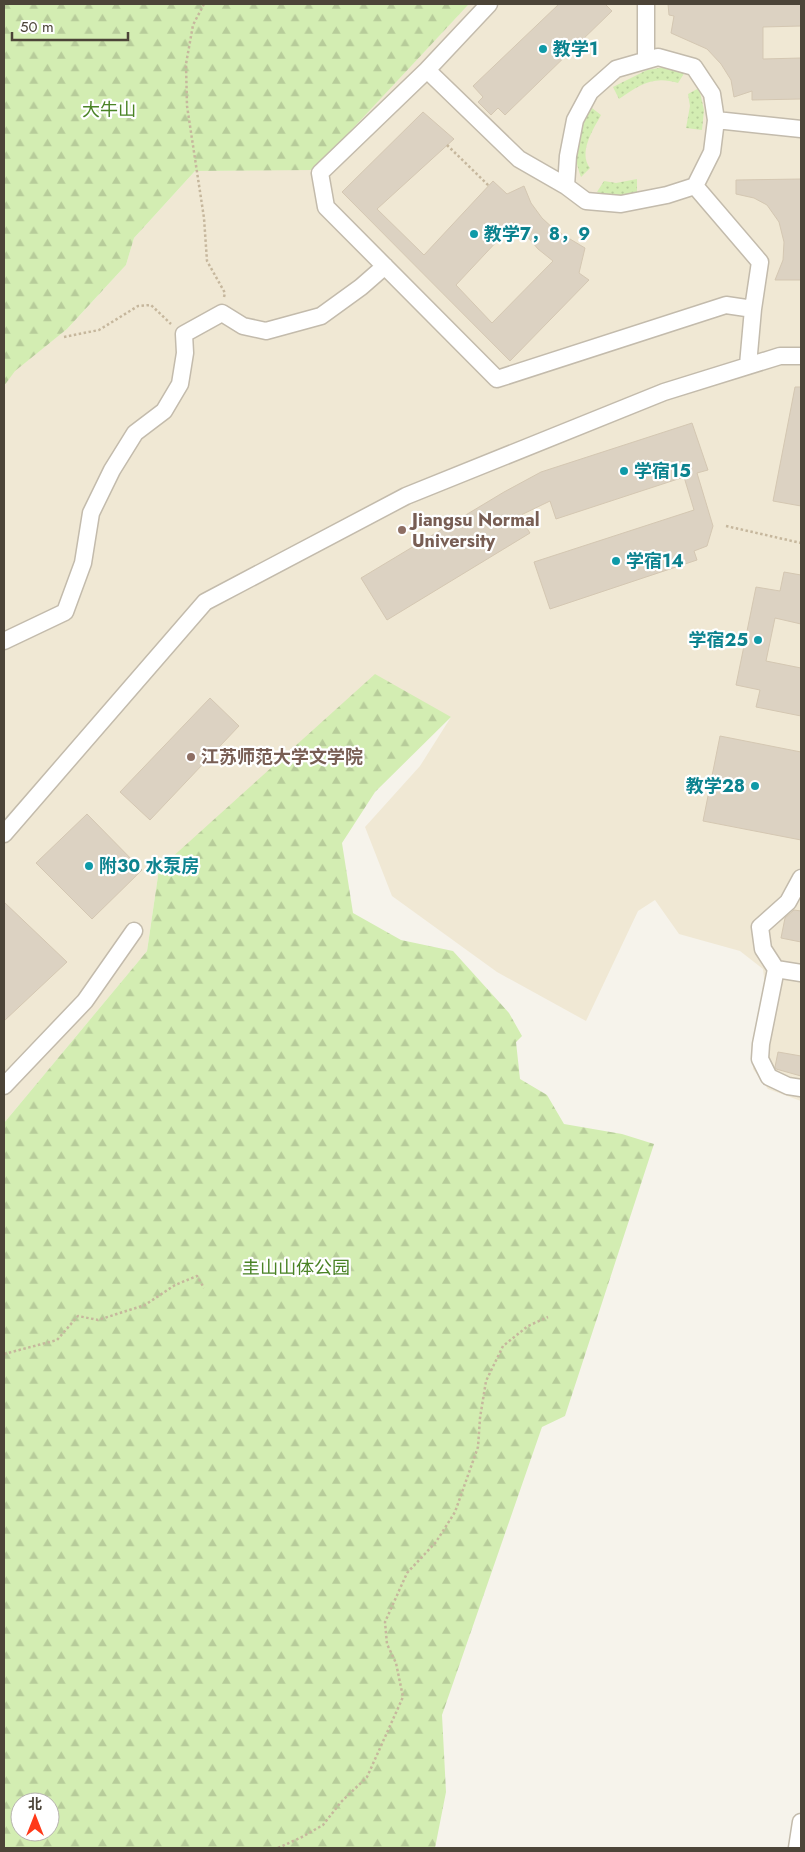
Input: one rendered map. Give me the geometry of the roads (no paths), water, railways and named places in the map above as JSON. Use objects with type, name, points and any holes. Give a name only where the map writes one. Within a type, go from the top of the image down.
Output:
[{"type":"street","points":[[489,4],[427,70],[320,173],[326,207],[497,380],[726,305],[753,308]]},
{"type":"street","points":[[646,4],[646,60]]},
{"type":"street","points":[[427,70],[519,159],[566,186],[586,201],[621,204],[668,195],[694,186],[712,152],[716,120],[712,94],[694,66],[658,57],[616,69],[590,92],[575,120],[568,156],[566,186]]},
{"type":"street","points":[[716,120],[801,129]]},
{"type":"street","points":[[694,186],[760,262],[753,308],[748,366]]},
{"type":"street","points":[[4,642],[65,612],[83,563],[91,513],[112,470],[135,433],[164,411],[180,384],[186,352],[184,334],[221,314],[243,326],[266,331],[321,316],[385,266]]},
{"type":"street","points":[[4,834],[205,602],[406,496],[664,392],[780,356],[801,356]]},
{"type":"street","points":[[801,878],[788,902],[760,927],[762,949],[776,969],[801,973]]},
{"type":"street","points":[[4,1086],[85,1001],[134,931]]},
{"type":"street","points":[[776,969],[761,1044],[760,1059],[768,1077],[788,1086],[801,1088]]},
{"type":"street","points":[[797,1848],[801,1822]]},
{"type":"place","name":"教学1","points":[[543,49]]},
{"type":"place","name":"教学7，8，9","points":[[474,234]]},
{"type":"place","name":"学宿15","points":[[624,471]]},
{"type":"place","name":"Jiangsu Normal University","points":[[402,530]]},
{"type":"place","name":"学宿14","points":[[616,561]]},
{"type":"place","name":"学宿25","points":[[758,640]]},
{"type":"place","name":"江苏师范大学文学院","points":[[191,757]]},
{"type":"place","name":"教学28","points":[[755,786]]},
{"type":"place","name":"附30 水泵房","points":[[89,866]]},
{"type":"park label","name":"大牛山","points":[[109,110]]},
{"type":"park label","name":"圭山山体公园","points":[[296,1268]]}]
